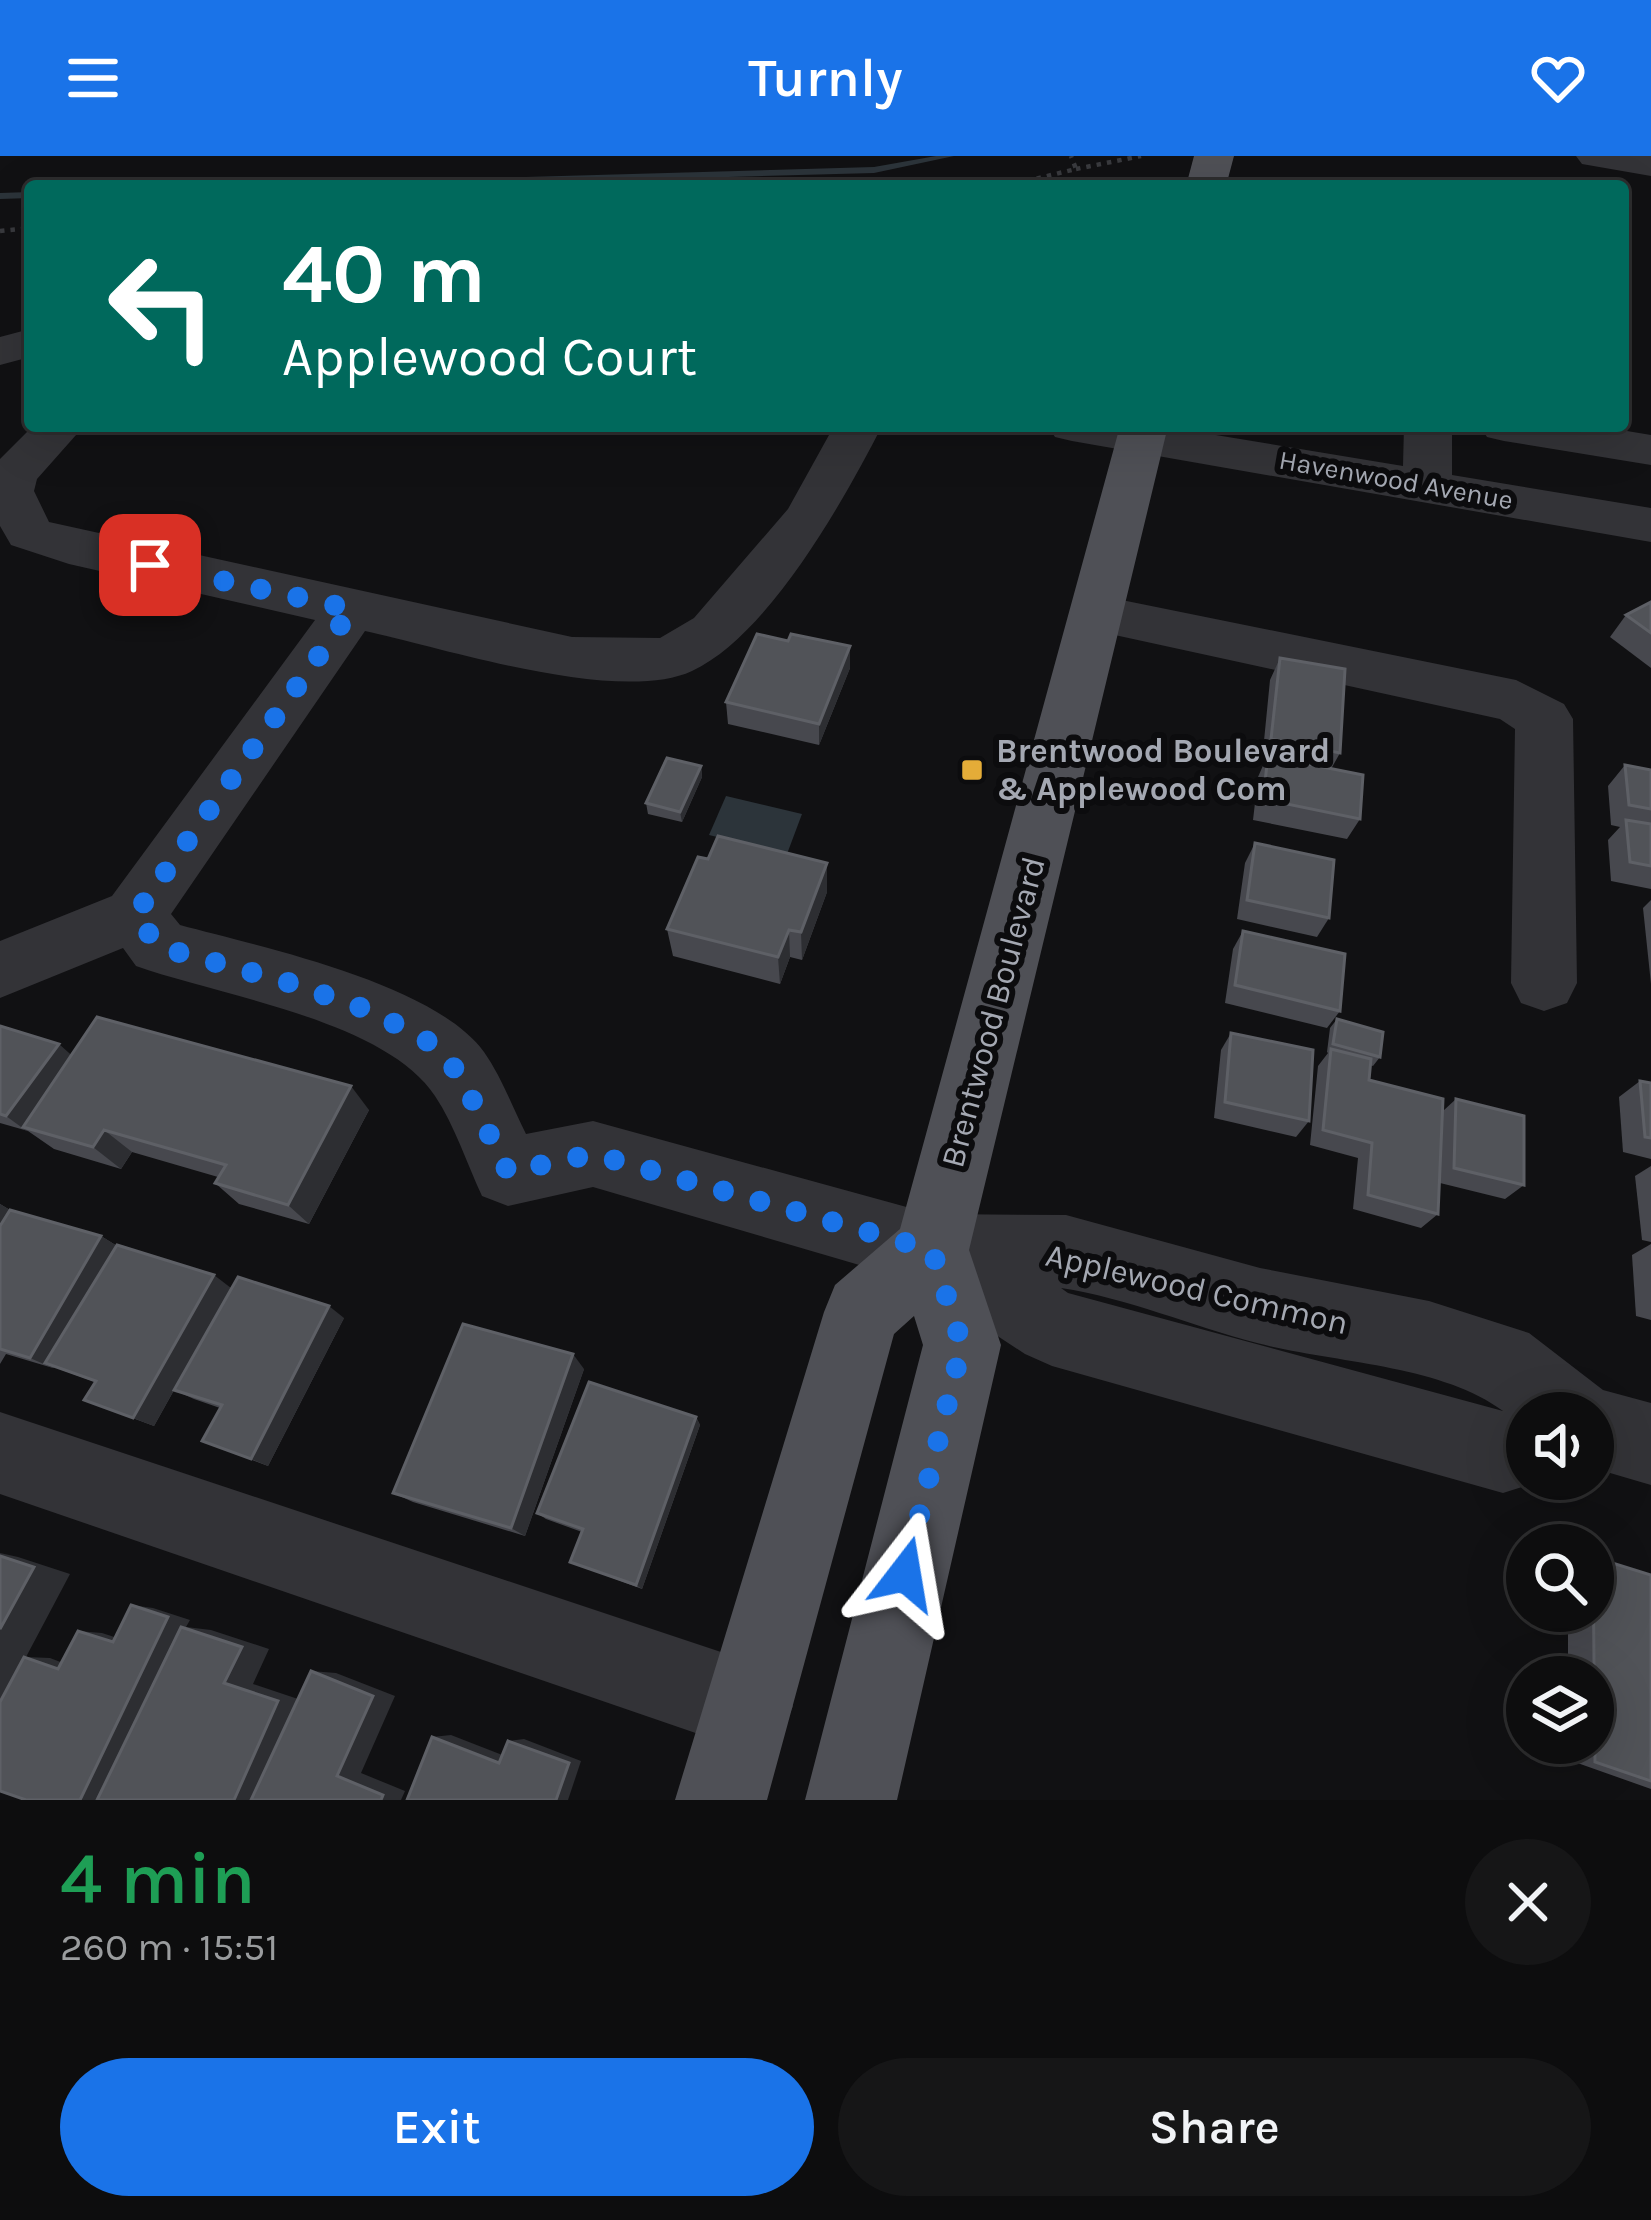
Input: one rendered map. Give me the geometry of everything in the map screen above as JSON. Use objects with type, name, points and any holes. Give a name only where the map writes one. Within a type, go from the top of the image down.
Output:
[{"type":"main road","name":"Brentwood Boulevard","points":[[932,1250],[1143,432]]},
{"type":"main road","points":[[722,1800],[862,1312],[932,1250],[962,1345],[851,1800]]},
{"type":"street","points":[[1596,156],[1651,164]]},
{"type":"street","points":[[54,432],[14,474],[9,491],[29,533],[68,547],[572,657],[633,662],[672,657],[713,632],[809,518],[855,432]]},
{"type":"street","name":"Havenwood Avenue","points":[[1148,432],[1651,525]]},
{"type":"street","points":[[1427,485],[1428,432]]},
{"type":"street","points":[[1541,432],[1651,450]]},
{"type":"street","points":[[0,970],[135,915],[352,609]]},
{"type":"street","points":[[1097,614],[1516,700],[1544,719],[1544,982]]},
{"type":"street","name":"Applewood Common","points":[[135,915],[159,947],[368,1010],[425,1039],[459,1073],[508,1172],[593,1154],[932,1250],[1052,1327],[1506,1452]]},
{"type":"street","points":[[0,1453],[748,1706]]},
{"type":"path","points":[[1023,180],[1073,163],[1141,156]]},
{"type":"shaded area","points":[[726,796],[802,814],[787,854],[709,835]]},
{"type":"building","points":[[1651,602],[1651,633],[1626,615]]},
{"type":"building","points":[[757,634],[788,641],[791,634],[850,646],[819,724],[726,702]]},
{"type":"building","points":[[1280,658],[1345,669],[1340,753],[1271,739]]},
{"type":"building","points":[[1268,756],[1363,775],[1360,819],[1263,799]]},
{"type":"building","points":[[667,758],[701,766],[680,812],[646,803]]},
{"type":"building","points":[[1625,765],[1651,770],[1651,809],[1629,805]]},
{"type":"building","points":[[1626,820],[1651,824],[1651,866],[1630,862]]},
{"type":"building","points":[[718,836],[827,863],[801,932],[789,930],[778,957],[667,929],[698,857],[708,859]]},
{"type":"building","points":[[1255,843],[1334,860],[1329,918],[1247,900]]},
{"type":"building","points":[[1243,931],[1345,954],[1340,1011],[1235,985]]},
{"type":"building","points":[[97,1017],[351,1086],[288,1205],[215,1183],[226,1165],[104,1130],[93,1147],[23,1127]]},
{"type":"building","points":[[1337,1019],[1383,1032],[1380,1057],[1333,1044]]},
{"type":"building","points":[[0,1026],[59,1044],[6,1116],[0,1114]]},
{"type":"building","points":[[1231,1033],[1313,1050],[1309,1121],[1225,1102]]},
{"type":"building","points":[[1331,1049],[1371,1059],[1369,1080],[1443,1099],[1438,1214],[1368,1195],[1372,1143],[1323,1130]]},
{"type":"building","points":[[1640,1081],[1651,1083],[1651,1138],[1645,1137]]},
{"type":"building","points":[[1456,1099],[1524,1116],[1524,1185],[1454,1168]]},
{"type":"building","points":[[10,1210],[101,1236],[30,1358],[0,1349],[0,1226]]},
{"type":"building","points":[[117,1245],[214,1275],[133,1418],[84,1400],[96,1381],[45,1363]]},
{"type":"building","points":[[238,1277],[329,1306],[251,1459],[202,1441],[222,1405],[174,1390]]},
{"type":"building","points":[[463,1324],[573,1354],[511,1528],[393,1493]]},
{"type":"building","points":[[589,1382],[696,1417],[636,1585],[570,1562],[583,1529],[537,1513]]},
{"type":"building","points":[[0,1556],[34,1567],[0,1629]]},
{"type":"building","points":[[1614,1564],[1651,1575],[1651,1781],[1601,1764],[1614,1764],[1614,1656],[1594,1656],[1594,1632],[1614,1632]]},
{"type":"building","points":[[131,1605],[168,1617],[80,1800],[26,1800],[0,1791],[0,1702],[24,1657],[58,1669],[78,1631],[113,1642]]},
{"type":"building","points":[[181,1627],[242,1647],[224,1683],[278,1701],[234,1800],[97,1800]]},
{"type":"building","points":[[311,1671],[373,1696],[337,1776],[383,1795],[381,1800],[251,1800]]},
{"type":"building","points":[[432,1737],[499,1763],[508,1741],[569,1763],[556,1800],[407,1800]]},
{"type":"waterway","points":[[522,180],[874,170],[950,156]]},
{"type":"waterway","points":[[0,196],[24,195]]},
{"type":"place","name":"Brentwood Boulevard & Applewood Com","points":[[972,770]]},
{"type":"route","points":[[150,565],[352,609],[135,915],[159,947],[368,1010],[425,1039],[459,1073],[508,1172],[593,1154],[932,1250],[962,1345],[905,1574]]}]
